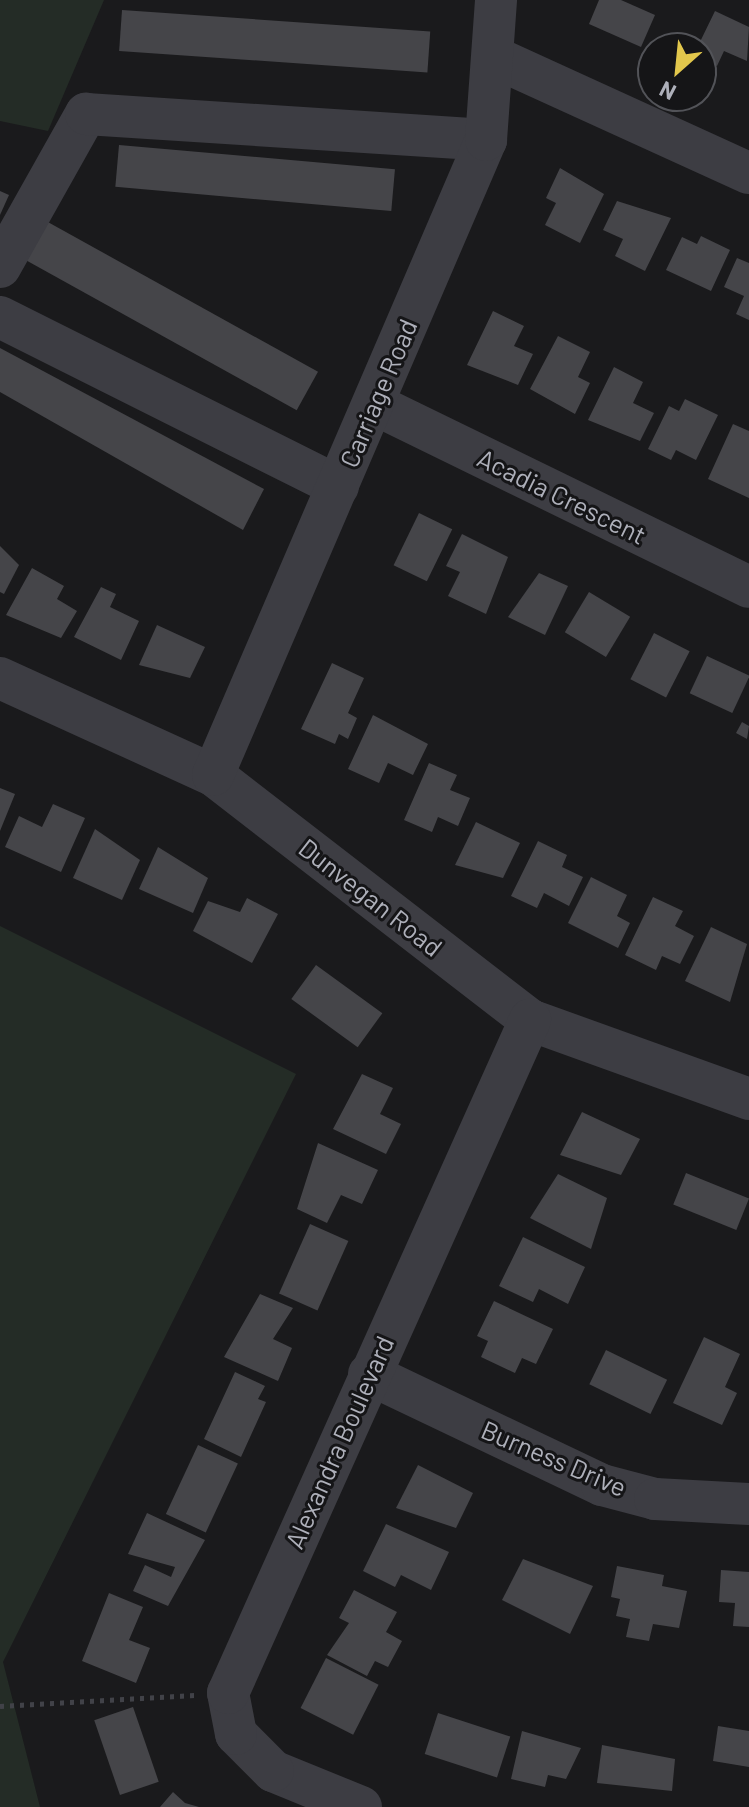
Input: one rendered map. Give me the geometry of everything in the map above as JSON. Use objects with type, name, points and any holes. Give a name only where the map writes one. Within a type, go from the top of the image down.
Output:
[{"type":"street","name":"Carriage Road","points":[[213,775],[486,140],[496,0]]},
{"type":"street","points":[[494,57],[749,173]]},
{"type":"street","points":[[0,267],[86,114],[486,140]]},
{"type":"street","points":[[0,317],[338,486]]},
{"type":"street","name":"Acadia Crescent","points":[[374,404],[749,587]]},
{"type":"street","name":"Dunvegan Road","points":[[0,678],[213,775],[530,1020],[749,1099]]},
{"type":"street","name":"Alexandra Boulevard","points":[[228,1693],[530,1020]]},
{"type":"street","name":"Burness Drive","points":[[369,1374],[602,1485],[655,1499],[749,1504]]},
{"type":"street","points":[[228,1693],[236,1734],[273,1771],[361,1807]]},
{"type":"path","points":[[0,1706],[228,1693]]},
{"type":"shaded area","points":[[0,0],[104,0],[48,131],[0,121]]},
{"type":"shaded area","points":[[0,926],[296,1074],[3,1662],[40,1807],[0,1807]]},
{"type":"building","points":[[599,0],[621,0],[655,15],[648,32],[637,32],[637,45],[589,24]]},
{"type":"building","points":[[122,10],[430,32],[427,72],[119,51]]},
{"type":"building","points":[[715,11],[749,27],[747,61],[724,51],[717,66],[717,32],[705,32]]},
{"type":"building","points":[[119,145],[395,169],[391,211],[115,187]]},
{"type":"building","points":[[560,168],[604,194],[580,243],[545,225],[556,203],[546,198]]},
{"type":"building","points":[[0,191],[9,195],[0,215]]},
{"type":"building","points":[[617,201],[671,218],[645,271],[615,256],[623,239],[603,230]]},
{"type":"building","points":[[46,221],[318,372],[297,410],[25,259]]},
{"type":"building","points":[[701,236],[730,250],[711,291],[666,270],[682,237],[697,244]]},
{"type":"building","points":[[737,258],[749,263],[749,320],[736,314],[744,296],[724,287]]},
{"type":"building","points":[[493,311],[524,326],[514,346],[533,354],[518,385],[467,365]]},
{"type":"building","points":[[558,336],[590,352],[578,377],[590,383],[575,414],[530,389]]},
{"type":"building","points":[[0,348],[264,489],[243,530],[0,392]]},
{"type":"building","points":[[614,367],[643,382],[633,403],[654,413],[640,441],[588,420]]},
{"type":"building","points":[[685,399],[718,415],[696,460],[676,450],[671,460],[648,449],[669,406],[679,411]]},
{"type":"building","points":[[733,424],[749,431],[749,498],[708,479]]},
{"type":"building","points":[[419,513],[452,529],[427,581],[394,565]]},
{"type":"building","points":[[462,534],[508,557],[486,614],[448,596],[460,572],[446,566]]},
{"type":"building","points":[[0,546],[19,565],[4,594],[0,592]]},
{"type":"building","points":[[32,568],[64,586],[57,599],[77,611],[61,638],[6,615]]},
{"type":"building","points":[[539,573],[568,586],[545,635],[508,617]]},
{"type":"building","points":[[101,587],[116,594],[110,607],[139,621],[121,660],[74,637]]},
{"type":"building","points":[[589,592],[630,617],[606,657],[565,632]]},
{"type":"building","points":[[157,625],[205,647],[190,678],[139,665]]},
{"type":"building","points":[[654,633],[690,651],[666,697],[630,679]]},
{"type":"building","points":[[707,656],[749,676],[732,713],[690,693]]},
{"type":"building","points":[[332,663],[364,678],[348,713],[357,718],[348,739],[339,734],[335,744],[301,729]]},
{"type":"building","points":[[373,715],[428,744],[413,775],[388,763],[379,783],[348,769]]},
{"type":"building","points":[[742,722],[749,726],[747,739],[736,733]]},
{"type":"building","points":[[429,763],[457,775],[450,790],[470,798],[458,826],[438,817],[432,832],[404,820]]},
{"type":"building","points":[[0,788],[15,794],[0,831]]},
{"type":"building","points":[[53,804],[85,818],[61,872],[5,847],[19,816],[42,827]]},
{"type":"building","points":[[476,822],[520,843],[503,878],[455,865]]},
{"type":"building","points":[[95,829],[140,860],[122,900],[73,878]]},
{"type":"building","points":[[538,841],[567,855],[562,867],[583,877],[569,906],[544,893],[537,908],[511,896]]},
{"type":"building","points":[[158,847],[208,878],[193,913],[139,889]]},
{"type":"building","points":[[591,877],[627,895],[617,916],[630,923],[618,948],[568,923]]},
{"type":"building","points":[[653,897],[683,911],[675,926],[694,936],[680,964],[662,956],[656,970],[625,955]]},
{"type":"building","points":[[247,898],[278,914],[252,963],[193,931],[208,901],[240,912]]},
{"type":"building","points":[[711,927],[747,944],[730,1002],[685,981]]},
{"type":"building","points":[[316,965],[382,1013],[358,1047],[291,999]]},
{"type":"building","points":[[362,1074],[393,1088],[380,1114],[401,1124],[386,1154],[333,1129]]},
{"type":"building","points":[[582,1112],[640,1139],[621,1175],[560,1155]]},
{"type":"building","points":[[318,1143],[378,1170],[362,1204],[341,1195],[327,1223],[297,1209]]},
{"type":"building","points":[[686,1173],[749,1198],[736,1230],[673,1205]]},
{"type":"building","points":[[558,1174],[607,1198],[591,1249],[530,1218]]},
{"type":"building","points":[[310,1224],[348,1241],[317,1311],[279,1293]]},
{"type":"building","points":[[523,1237],[585,1267],[568,1304],[539,1289],[533,1302],[499,1286]]},
{"type":"building","points":[[260,1294],[293,1308],[273,1339],[292,1348],[278,1381],[224,1357]]},
{"type":"building","points":[[494,1301],[553,1329],[536,1364],[522,1358],[515,1373],[481,1357],[488,1341],[477,1336]]},
{"type":"building","points":[[704,1337],[740,1354],[725,1387],[737,1393],[722,1425],[673,1403]]},
{"type":"building","points":[[606,1350],[667,1380],[650,1414],[589,1384]]},
{"type":"building","points":[[235,1372],[265,1386],[258,1399],[266,1402],[241,1457],[204,1439]]},
{"type":"building","points":[[198,1445],[238,1464],[206,1532],[166,1514]]},
{"type":"building","points":[[418,1465],[473,1493],[456,1528],[396,1508]]},
{"type":"building","points":[[147,1513],[205,1540],[168,1606],[133,1591],[145,1565],[171,1577],[175,1567],[128,1554]]},
{"type":"building","points":[[386,1524],[449,1552],[431,1590],[401,1575],[395,1587],[363,1571]]},
{"type":"building","points":[[523,1559],[593,1586],[570,1634],[502,1600]]},
{"type":"building","points":[[617,1566],[664,1575],[662,1586],[687,1591],[679,1628],[653,1624],[649,1641],[626,1637],[630,1619],[616,1616],[620,1599],[611,1597]]},
{"type":"building","points":[[721,1570],[749,1572],[749,1627],[733,1626],[735,1603],[719,1602]]},
{"type":"building","points":[[354,1590],[397,1612],[386,1632],[402,1641],[388,1667],[375,1661],[367,1676],[327,1655],[349,1623],[339,1618]]},
{"type":"building","points":[[109,1593],[143,1607],[129,1640],[150,1648],[136,1683],[82,1661]]},
{"type":"building","points":[[326,1658],[379,1685],[353,1735],[301,1708]]},
{"type":"building","points":[[133,1707],[159,1782],[120,1795],[94,1720]]},
{"type":"building","points":[[438,1713],[510,1736],[497,1777],[425,1754]]},
{"type":"building","points":[[718,1726],[749,1731],[749,1767],[713,1761]]},
{"type":"building","points":[[522,1731],[581,1748],[566,1779],[548,1775],[545,1787],[511,1779]]},
{"type":"building","points":[[602,1745],[675,1759],[672,1791],[597,1783]]},
{"type":"building","points":[[173,1792],[185,1803],[199,1807],[160,1807]]}]
